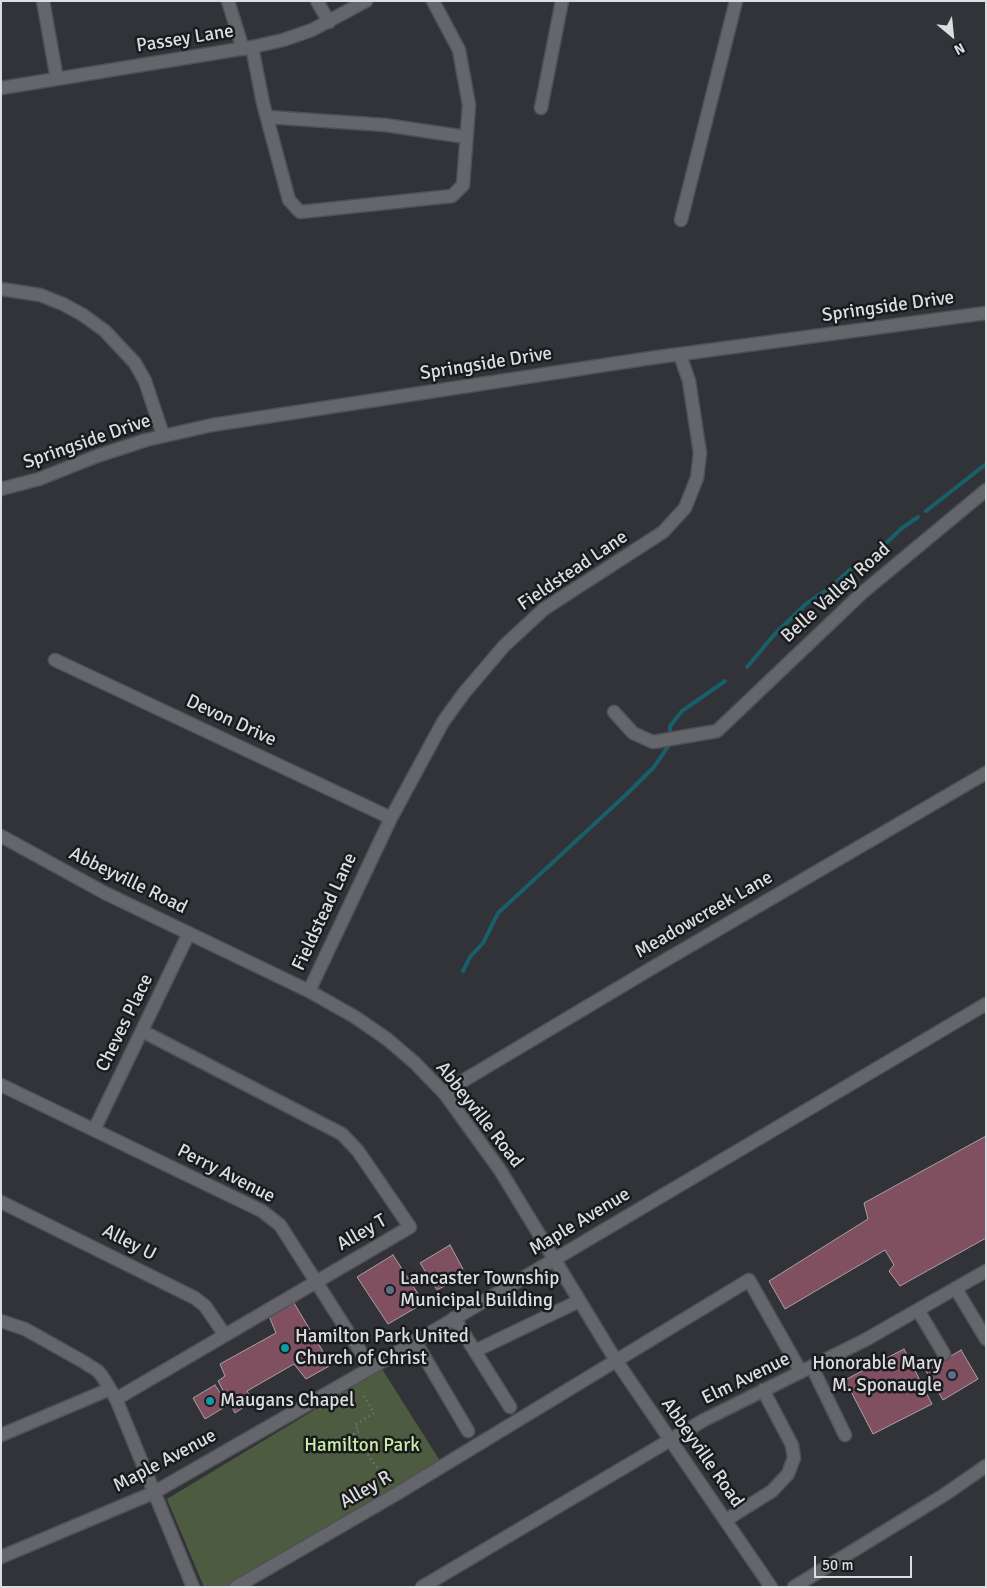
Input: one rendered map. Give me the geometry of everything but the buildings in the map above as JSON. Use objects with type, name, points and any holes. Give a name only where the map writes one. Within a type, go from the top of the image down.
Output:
[{"type":"street","points":[[44,1],[58,79]]},
{"type":"street","points":[[228,1],[247,48],[289,200],[300,212],[452,196],[463,185],[469,105],[458,50],[433,1]]},
{"type":"street","points":[[317,1],[329,22]]},
{"type":"street","name":"Passey Lane","points":[[1,88],[247,48],[283,40],[329,22],[366,1]]},
{"type":"street","points":[[541,108],[562,1]]},
{"type":"street","points":[[681,220],[736,1]]},
{"type":"street","points":[[266,116],[384,125],[466,137]]},
{"type":"street","points":[[1,289],[40,295],[63,304],[83,314],[105,331],[134,364],[145,382],[163,435]]},
{"type":"street","name":"Springside Drive","points":[[1,490],[39,479],[97,456],[163,435],[212,425],[680,355],[986,313]]},
{"type":"street","name":"Fieldstead Lane","points":[[309,991],[391,818],[443,722],[504,646],[544,609],[663,532],[685,508],[698,478],[700,454],[689,381],[680,355]]},
{"type":"street","name":"Belle Valley Road","points":[[614,712],[633,733],[653,742],[717,731],[862,593],[986,490]]},
{"type":"street","name":"Devon Drive","points":[[55,660],[391,818]]},
{"type":"street","name":"Meadowcreek Lane","points":[[445,1094],[461,1082],[657,965],[986,773]]},
{"type":"street","name":"Abbeyville Road","points":[[1,836],[105,893],[309,991],[387,1039],[415,1063],[445,1094],[500,1170],[615,1359],[770,1587]]},
{"type":"street","name":"Cheves Place","points":[[94,1130],[189,933]]},
{"type":"street","name":"Maple Avenue","points":[[1,1557],[153,1493],[371,1368],[986,1004]]},
{"type":"street","name":"Alley T","points":[[1,1435],[113,1394],[225,1335],[410,1227],[358,1151],[342,1134],[142,1032]]},
{"type":"street","name":"Perry Avenue","points":[[1,1085],[262,1211],[280,1225],[371,1368]]},
{"type":"street","name":"Alley U","points":[[1,1202],[195,1298],[205,1306],[225,1335]]},
{"type":"street","name":"Elm Avenue","points":[[422,1587],[670,1440],[763,1390],[807,1370],[956,1289],[986,1270]]},
{"type":"street","name":"Alley R","points":[[236,1587],[424,1478],[582,1382],[615,1359],[749,1280],[807,1370]]},
{"type":"street","points":[[956,1289],[986,1339]]},
{"type":"street","points":[[475,1351],[579,1301]]},
{"type":"street","points":[[918,1310],[944,1354]]},
{"type":"street","points":[[454,1318],[510,1407]]},
{"type":"street","points":[[1,1321],[26,1330],[98,1371],[113,1394],[193,1587]]},
{"type":"street","points":[[414,1341],[468,1431]]},
{"type":"street","points":[[807,1370],[845,1435]]},
{"type":"street","points":[[726,1520],[772,1491],[788,1474],[794,1458],[792,1445],[763,1390]]},
{"type":"street","points":[[794,1587],[944,1495],[986,1466]]},
{"type":"path","points":[[364,1396],[374,1413],[356,1425],[359,1431],[354,1434],[388,1485]]},
{"type":"green space","name":"Hamilton Park","points":[[382,1369],[442,1464],[231,1587],[204,1587],[167,1499]]},
{"type":"waterway","points":[[926,511],[986,464]]},
{"type":"waterway","points":[[833,585],[851,569],[864,564],[902,528],[918,517]]},
{"type":"waterway","points":[[747,667],[773,636],[806,604],[825,591]]},
{"type":"waterway","points":[[670,734],[670,726],[682,711],[725,681]]},
{"type":"waterway","points":[[463,971],[470,957],[483,943],[498,913],[630,791],[654,767],[669,745]]},
{"type":"place","name":"Lancaster Township Municipal Building","points":[[390,1290]]},
{"type":"place","name":"Hamilton Park United Church of Christ","points":[[285,1348]]},
{"type":"place","name":"Honorable Mary M. Sponaugle","points":[[952,1375]]},
{"type":"place","name":"Maugans Chapel","points":[[210,1401]]}]
